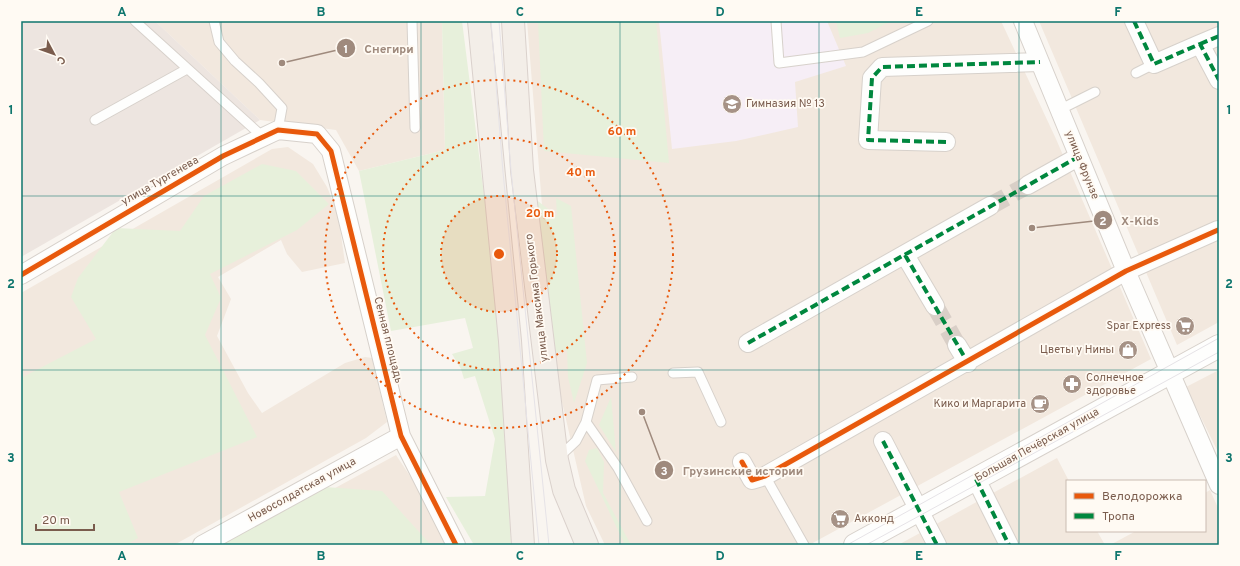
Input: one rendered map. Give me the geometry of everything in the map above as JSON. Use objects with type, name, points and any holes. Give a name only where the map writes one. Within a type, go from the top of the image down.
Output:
[{"type":"main road","points":[[479,21],[510,341],[519,541]]},
{"type":"main road","name":"улица Максима Горького","points":[[513,21],[522,170],[557,460],[564,490],[588,545]]},
{"type":"main road","points":[[564,490],[573,545]]},
{"type":"street","name":"улица Фрунзе","points":[[1023,21],[1078,157],[1169,373],[1219,485]]},
{"type":"street","points":[[1134,21],[1154,64],[1219,36]]},
{"type":"street","points":[[1200,44],[1219,80]]},
{"type":"street","points":[[946,142],[868,140],[872,78],[882,67],[1040,62]]},
{"type":"street","name":"Сенная площадь","points":[[270,134],[317,134],[331,151],[401,436],[456,545]]},
{"type":"street","name":"улица Тургенева","points":[[21,275],[223,156],[270,134]]},
{"type":"street","points":[[1028,185],[1078,157]]},
{"type":"street","points":[[748,343],[990,206]]},
{"type":"street","points":[[742,462],[752,480],[765,476],[968,363],[1126,271],[1219,230]]},
{"type":"street","points":[[905,254],[935,306]]},
{"type":"street","points":[[957,345],[968,363]]},
{"type":"street","name":"Большая Печёрская улица","points":[[854,545],[1219,346]]},
{"type":"street","name":"Новосолдатская улица","points":[[202,545],[401,436]]},
{"type":"street","points":[[883,441],[937,545]]},
{"type":"street","points":[[976,479],[1009,545]]},
{"type":"lane","points":[[135,21],[187,68],[270,134],[282,108],[259,83],[234,61],[219,42],[214,21]]},
{"type":"lane","points":[[412,21],[415,128]]},
{"type":"lane","points":[[776,21],[779,63],[863,52],[928,21]]},
{"type":"lane","points":[[1136,73],[1154,64]]},
{"type":"lane","points":[[95,120],[187,68]]},
{"type":"lane","points":[[1059,110],[1095,92]]},
{"type":"lane","points":[[673,374],[698,372],[721,422]]},
{"type":"lane","points":[[557,460],[576,441],[586,422],[596,380],[632,377]]},
{"type":"lane","points":[[586,422],[618,468],[647,521]]},
{"type":"lane","points":[[765,476],[804,545]]},
{"type":"shaded area","points":[[21,21],[155,21],[260,120],[21,257]]},
{"type":"shaded area","points":[[155,21],[442,21],[445,150],[359,171],[336,130],[260,120]]},
{"type":"shaded area","points":[[527,21],[1001,21],[1056,139],[1151,359],[809,545],[605,545],[586,506],[556,376]]},
{"type":"shaded area","name":"Гимназия № 13","points":[[659,21],[827,21],[846,66],[795,82],[798,127],[736,141],[672,149]]},
{"type":"shaded area","points":[[1039,21],[1219,21],[1219,322],[1177,345]]},
{"type":"shaded area","points":[[288,147],[313,164],[327,187],[338,214],[345,263],[302,272],[287,254],[281,240],[218,277],[231,299],[217,336],[248,393],[262,413],[345,363],[365,357],[372,358],[387,422],[366,438],[174,545],[21,545],[21,293],[272,149]]},
{"type":"shaded area","points":[[1219,370],[1219,454],[1186,387]]},
{"type":"shaded area","points":[[396,455],[456,545],[230,545]]},
{"type":"shaded area","points":[[1057,458],[1068,480],[1066,480],[1066,532],[1098,532],[1105,545],[898,545]]},
{"type":"shaded area","points":[[1210,490],[1219,510],[1219,545],[1110,545],[1134,532],[1206,532],[1206,492]]},
{"type":"green space","points":[[442,21],[462,21],[498,305],[511,545],[474,545],[446,497],[485,496],[495,439],[475,376],[464,379],[461,369],[452,354],[473,348],[465,318],[391,331],[359,171],[445,150]]},
{"type":"green space","points":[[538,21],[656,21],[669,163],[544,151]]},
{"type":"green space","points":[[836,21],[891,21],[868,33],[840,38]]},
{"type":"green space","points":[[262,164],[296,171],[329,204],[297,230],[210,274],[221,298],[205,335],[257,437],[119,492],[138,538],[126,545],[45,545],[38,542],[33,545],[21,545],[21,378],[96,339],[71,297],[78,278],[116,228],[180,231],[204,196]]},
{"type":"green space","points":[[534,198],[557,216],[556,198],[571,206],[587,363],[574,403],[568,377],[567,350],[550,354]]},
{"type":"green space","points":[[611,397],[616,452],[599,425]]},
{"type":"green space","points":[[597,448],[604,462],[603,493],[631,545],[625,545],[585,461],[589,450]]},
{"type":"green space","points":[[325,487],[382,491],[431,545],[219,545]]},
{"type":"tunnel","points":[[990,206],[1028,185]]},
{"type":"tunnel","points":[[935,306],[957,345]]},
{"type":"tram line","points":[[491,21],[503,172],[539,545]]},
{"type":"tram line","points":[[499,21],[511,170],[549,545]]},
{"type":"tram line","points":[[847,545],[1219,338]]},
{"type":"tram line","points":[[866,545],[1219,352]]},
{"type":"marked path","points":[[1134,21],[1154,64],[1200,44],[1219,80]]},
{"type":"marked path","points":[[1200,44],[1219,36]]},
{"type":"marked path","points":[[946,142],[868,140],[872,78],[882,67],[1040,62]]},
{"type":"marked path","points":[[748,343],[1078,157]]},
{"type":"marked path","points":[[905,255],[968,363]]},
{"type":"marked path","points":[[883,441],[937,545]]},
{"type":"marked path","points":[[976,479],[1009,545]]},
{"type":"cycle path","points":[[21,275],[223,156],[278,130],[317,134],[331,151],[401,436],[456,545]]},
{"type":"cycle path","points":[[742,462],[752,480],[765,476],[1126,271],[1218,230]]},
{"type":"place","name":"Снегири","points":[[282,63]]},
{"type":"place","name":"Гимназия № 13","points":[[732,104]]},
{"type":"place","name":"X-Kids","points":[[1032,228]]},
{"type":"place","name":"Spar Express","points":[[1185,326]]},
{"type":"place","name":"Цветы у Нины","points":[[1128,350]]},
{"type":"place","name":"Солнечное здоровье","points":[[1072,384]]},
{"type":"place","name":"Кико и Маргарита","points":[[1040,404]]},
{"type":"place","name":"Грузинские истории","points":[[642,412]]},
{"type":"place","name":"Акконд","points":[[840,519]]}]
